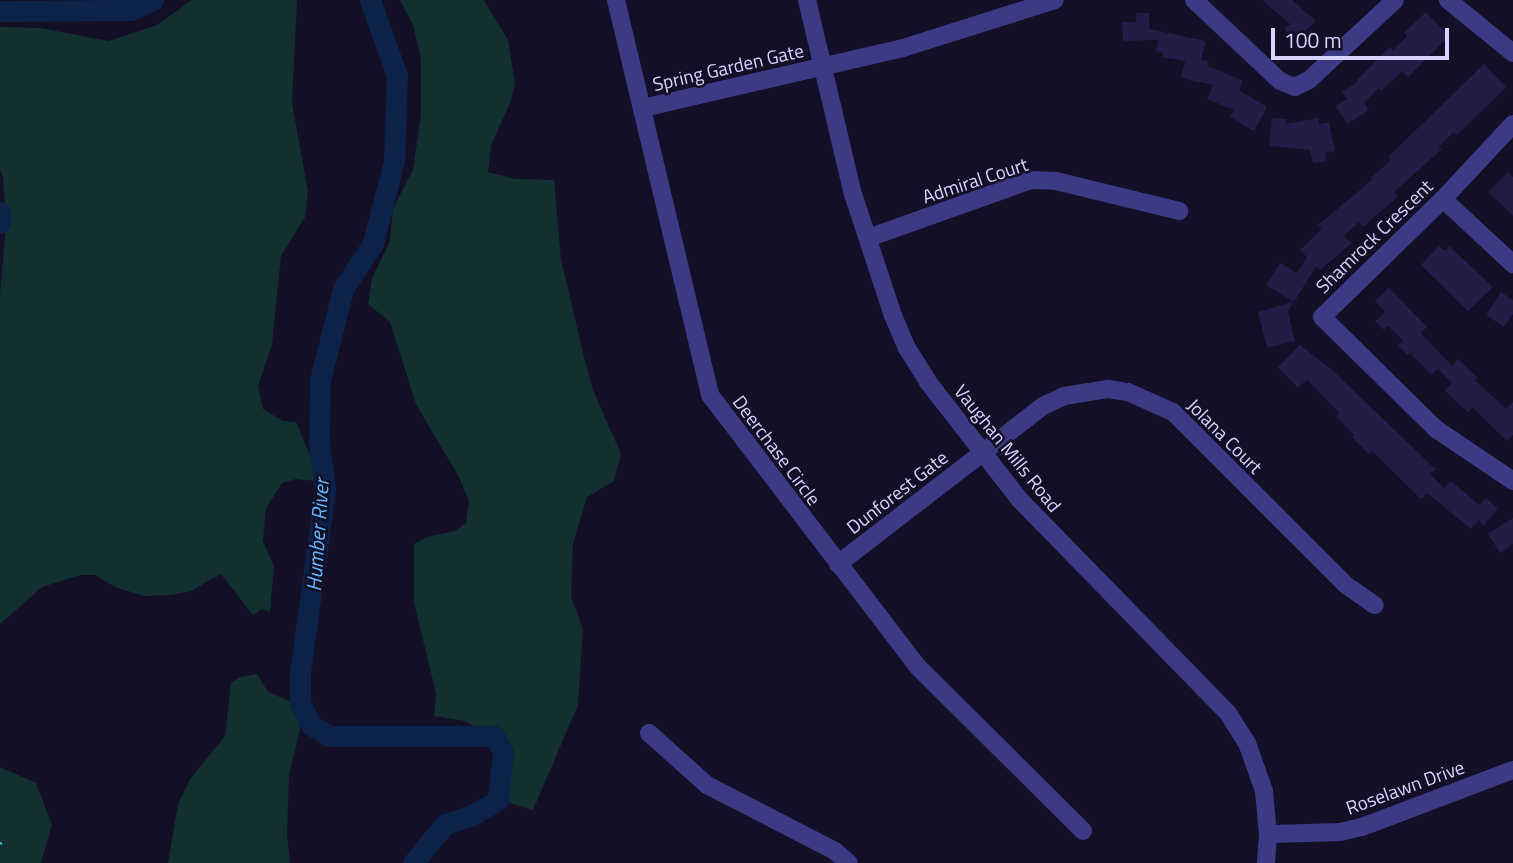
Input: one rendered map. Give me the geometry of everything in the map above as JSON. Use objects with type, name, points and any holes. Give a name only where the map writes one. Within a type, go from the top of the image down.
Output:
[{"type":"street","name":"Deerchase Circle","points":[[616,0],[710,395],[917,666],[1083,831]]},
{"type":"street","name":"Vaughan Mills Road","points":[[807,0],[846,169],[892,313],[912,356],[982,452],[1045,526],[1228,713],[1255,761],[1264,791],[1268,834],[1266,863]]},
{"type":"street","name":"Spring Garden Gate","points":[[643,108],[903,48],[1055,0]]},
{"type":"street","points":[[1194,0],[1280,81],[1295,87],[1310,80],[1395,0]]},
{"type":"street","points":[[1448,0],[1513,53]]},
{"type":"street","name":"Shamrock Crescent","points":[[1513,124],[1443,199],[1322,317],[1436,429],[1513,481]]},
{"type":"street","name":"Admiral Court","points":[[868,238],[1031,180],[1056,181],[1179,211]]},
{"type":"street","points":[[1443,199],[1513,264]]},
{"type":"street","name":"Jolana Court","points":[[982,452],[1043,406],[1064,396],[1108,389],[1128,392],[1153,401],[1173,412],[1346,585],[1375,605]]},
{"type":"street","name":"Dunforest Gate","points":[[838,564],[982,452]]},
{"type":"street","points":[[649,733],[707,785],[835,851],[849,863]]},
{"type":"street","name":"Roselawn Drive","points":[[1268,834],[1348,831],[1513,770]]},
{"type":"path","points":[[0,842],[3,846]]},
{"type":"green space","points":[[192,0],[297,0],[292,103],[308,191],[305,217],[281,256],[272,345],[258,386],[263,409],[283,421],[296,422],[313,462],[315,481],[296,479],[282,483],[266,508],[263,541],[274,567],[270,612],[262,609],[253,615],[221,574],[191,591],[144,596],[115,587],[95,575],[81,575],[42,587],[0,624],[0,294],[6,225],[3,178],[0,171],[0,27],[40,28],[109,41],[157,25]]},
{"type":"green space","points":[[400,0],[484,0],[508,40],[515,83],[510,103],[491,145],[488,172],[515,179],[554,180],[561,259],[583,353],[593,390],[621,454],[614,481],[587,497],[573,544],[571,597],[583,629],[578,705],[533,810],[493,798],[510,765],[505,746],[465,721],[434,716],[436,693],[414,603],[414,544],[427,537],[455,531],[466,523],[469,501],[459,477],[416,404],[390,322],[368,304],[372,278],[390,241],[393,208],[413,170],[421,115],[421,59],[413,25]]},
{"type":"green space","points":[[257,674],[268,692],[289,701],[299,711],[300,729],[289,776],[287,835],[290,863],[168,863],[178,804],[190,779],[225,736],[231,683],[240,677]]},
{"type":"green space","points":[[0,767],[36,783],[52,825],[41,863],[0,863]]},
{"type":"building","points":[[1262,0],[1292,0],[1316,21],[1295,41],[1285,29],[1290,24]]},
{"type":"building","points":[[1426,12],[1449,36],[1408,77],[1402,71],[1381,91],[1379,88],[1364,102],[1369,110],[1347,124],[1336,106],[1347,99],[1342,92],[1358,82],[1390,47],[1393,50],[1407,36],[1404,33]]},
{"type":"building","points":[[1136,13],[1149,13],[1149,29],[1206,41],[1201,60],[1209,61],[1208,66],[1243,81],[1239,90],[1267,107],[1254,131],[1230,117],[1234,110],[1207,99],[1213,85],[1181,78],[1185,61],[1162,57],[1163,52],[1156,51],[1158,40],[1123,41],[1122,22],[1136,22]]},
{"type":"building","points":[[1484,64],[1506,87],[1457,135],[1454,132],[1439,146],[1442,149],[1394,192],[1398,196],[1363,227],[1359,222],[1344,236],[1352,243],[1320,270],[1316,266],[1294,302],[1266,285],[1280,263],[1297,273],[1307,257],[1300,250],[1322,229],[1318,225],[1372,180],[1371,178],[1391,160],[1388,157]]},
{"type":"building","points":[[1272,118],[1287,119],[1286,124],[1318,118],[1319,124],[1329,122],[1335,151],[1325,153],[1326,161],[1313,163],[1310,150],[1269,146]]},
{"type":"building","points":[[1508,172],[1513,177],[1513,216],[1488,192]]},
{"type":"building","points":[[1439,246],[1445,251],[1449,246],[1493,287],[1468,311],[1421,265]]},
{"type":"building","points":[[1389,288],[1427,327],[1421,333],[1452,366],[1458,359],[1478,378],[1475,380],[1506,409],[1513,402],[1513,435],[1507,441],[1473,408],[1468,412],[1445,391],[1452,383],[1438,369],[1431,375],[1410,353],[1407,355],[1398,345],[1403,341],[1389,326],[1384,330],[1375,321],[1385,312],[1375,301]]},
{"type":"building","points":[[1501,292],[1513,300],[1513,314],[1504,327],[1486,315]]},
{"type":"building","points":[[1293,302],[1288,312],[1295,341],[1267,348],[1258,312]]},
{"type":"building","points":[[1300,345],[1331,369],[1426,460],[1435,469],[1430,474],[1444,488],[1451,481],[1479,505],[1486,498],[1498,509],[1483,526],[1479,520],[1471,529],[1427,493],[1421,499],[1372,451],[1369,454],[1352,437],[1354,435],[1336,416],[1339,413],[1307,379],[1298,388],[1278,367]]},
{"type":"building","points":[[1513,518],[1513,544],[1500,553],[1488,534]]},
{"type":"waterway","name":"Humber River","points":[[0,11],[130,10],[153,0]]},
{"type":"waterway","name":"Humber River","points":[[370,0],[397,76],[394,161],[373,243],[343,289],[320,380],[319,442],[325,490],[300,673],[300,703],[311,725],[329,736],[494,736],[503,752],[498,800],[470,816],[445,824],[413,863]]},
{"type":"waterway","name":"Humber River","points":[[0,212],[0,223]]}]
